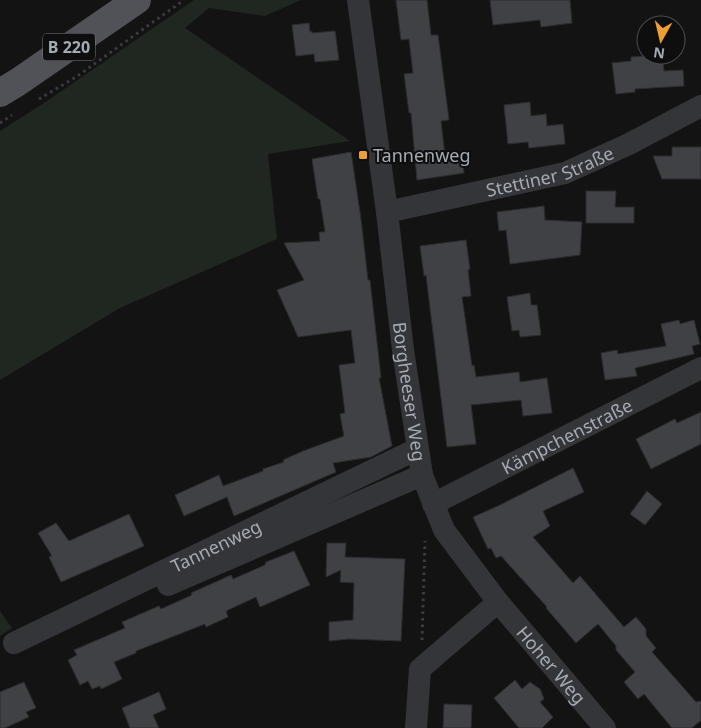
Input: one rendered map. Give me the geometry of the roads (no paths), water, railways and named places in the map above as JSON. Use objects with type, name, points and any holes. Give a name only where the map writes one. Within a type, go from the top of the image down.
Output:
[{"type":"main road","name":"B 220","points":[[8,103],[18,82],[137,0]]},
{"type":"street","name":"Borgheeser Weg","points":[[358,0],[387,212],[403,350],[422,476],[444,530],[498,602]]},
{"type":"street","name":"Stettiner Straße","points":[[387,212],[565,173],[629,144],[701,106]]},
{"type":"street","name":"Kämpchenstraße","points":[[433,504],[701,368]]},
{"type":"street","name":"Tannenweg","points":[[14,643],[417,449]]},
{"type":"street","name":"Tannenweg","points":[[105,612],[422,476]]},
{"type":"street","points":[[416,728],[420,670],[498,602]]},
{"type":"street","name":"Hoher Weg","points":[[498,602],[604,728]]},
{"type":"place","name":"Tannenweg","points":[[363,155]]}]
